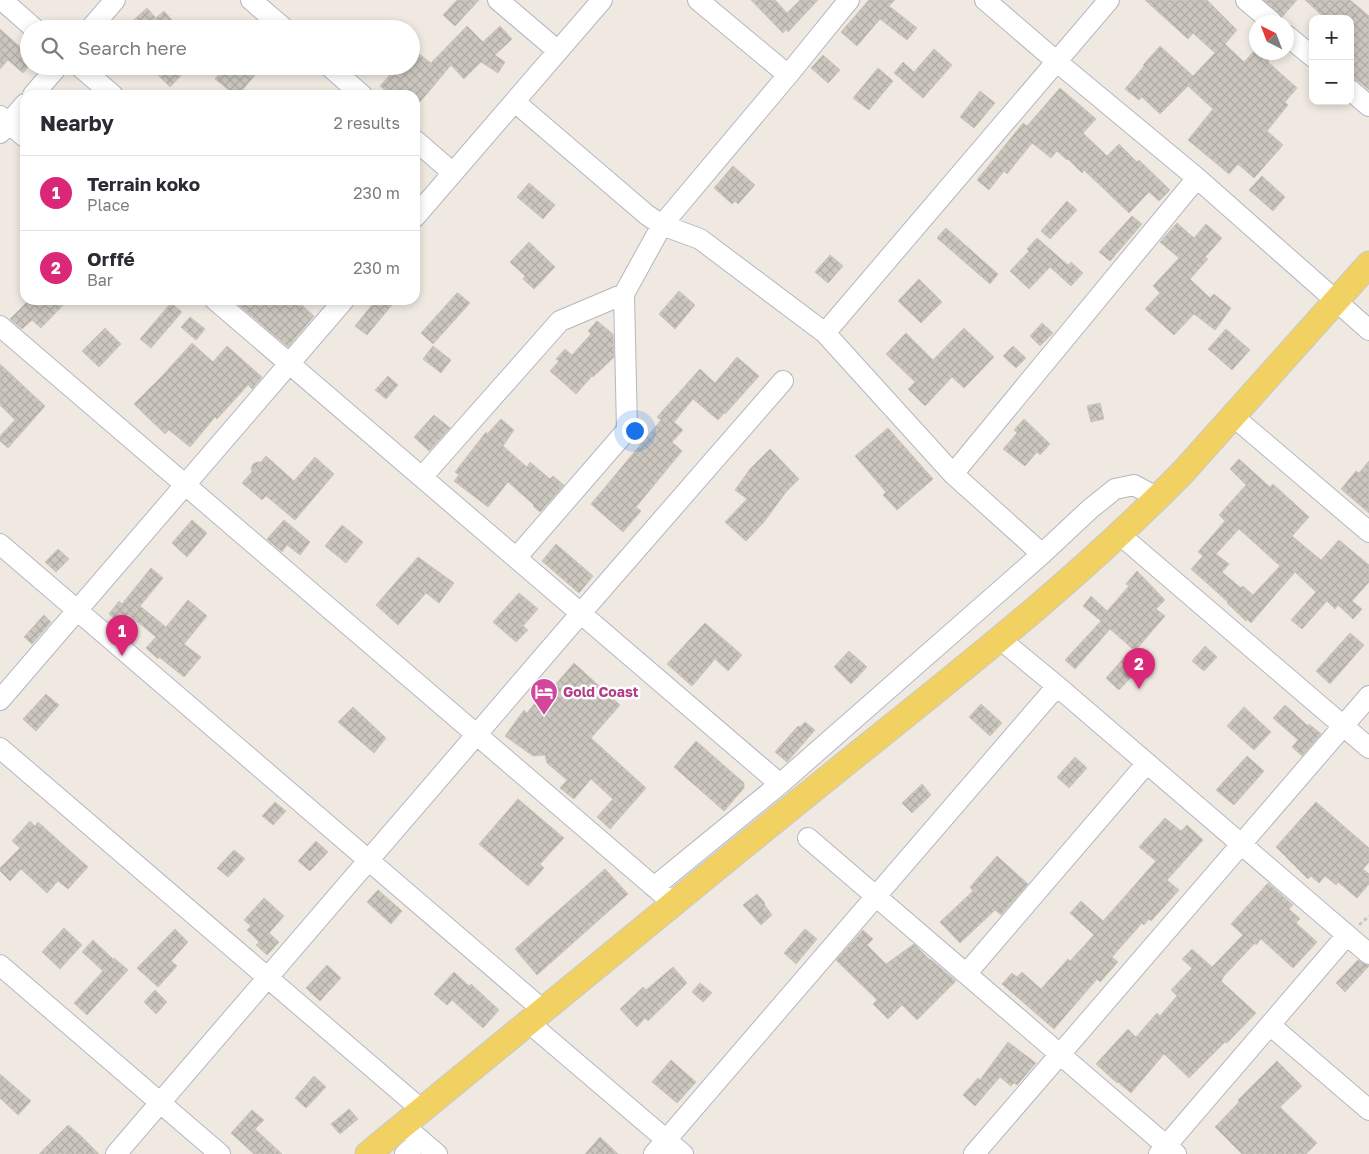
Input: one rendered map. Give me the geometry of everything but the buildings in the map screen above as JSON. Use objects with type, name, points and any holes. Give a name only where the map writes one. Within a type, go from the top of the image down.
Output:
[{"type":"main road","points":[[368,1154],[415,1125],[536,1016],[1000,639],[1120,534],[1158,498],[1234,416],[1369,264]]},
{"type":"street","points":[[2,0],[25,20]]},
{"type":"street","points":[[97,20],[114,0]]},
{"type":"street","points":[[251,0],[274,20]]},
{"type":"street","points":[[498,0],[558,51]]},
{"type":"street","points":[[420,211],[602,0]]},
{"type":"street","points":[[698,0],[788,75]]},
{"type":"street","points":[[516,558],[627,430],[624,294],[662,225],[849,0]]},
{"type":"street","points":[[984,0],[1197,178],[1369,330]]},
{"type":"street","points":[[824,333],[1109,0]]},
{"type":"street","points":[[1246,0],[1264,15]]},
{"type":"street","points":[[1294,42],[1309,54]]},
{"type":"street","points":[[37,90],[50,75]]},
{"type":"street","points":[[90,75],[107,90]]},
{"type":"street","points":[[339,75],[356,90]]},
{"type":"street","points":[[1354,93],[1369,106]]},
{"type":"street","points":[[515,102],[647,215],[662,225],[700,238],[824,333],[953,474],[1042,554]]},
{"type":"street","points":[[20,109],[3,124],[20,134]]},
{"type":"street","points":[[420,144],[453,173]]},
{"type":"street","points":[[953,474],[1197,178]]},
{"type":"street","points":[[422,477],[560,321],[624,294]]},
{"type":"street","points":[[221,305],[780,784]]},
{"type":"street","points":[[0,700],[340,305]]},
{"type":"street","points":[[0,326],[673,903]]},
{"type":"street","points":[[116,1154],[783,381]]},
{"type":"street","points":[[1234,416],[1369,532]]},
{"type":"street","points":[[654,886],[780,784],[1042,554],[1090,509],[1115,489],[1134,485],[1158,498]]},
{"type":"street","points":[[1120,534],[1369,748]]},
{"type":"street","points":[[0,544],[369,860],[536,1016],[660,1147],[683,1154]]},
{"type":"street","points":[[1000,639],[1369,954]]},
{"type":"street","points":[[660,1147],[1057,686]]},
{"type":"street","points":[[974,1154],[1369,696]]},
{"type":"street","points":[[0,748],[268,978],[415,1125],[438,1154]]},
{"type":"street","points":[[966,974],[1147,763]]},
{"type":"street","points":[[808,838],[1060,1054],[1167,1151],[1270,1025],[1347,935]]},
{"type":"street","points":[[0,965],[220,1154]]},
{"type":"street","points":[[1270,1025],[1369,1110]]},
{"type":"street","points":[[405,1154],[415,1125]]},
{"type":"place","name":"Terrain koko","points":[[122,656]]},
{"type":"place","name":"Orffé","points":[[1139,689]]},
{"type":"place","name":"Gold Coast","points":[[544,716]]}]
